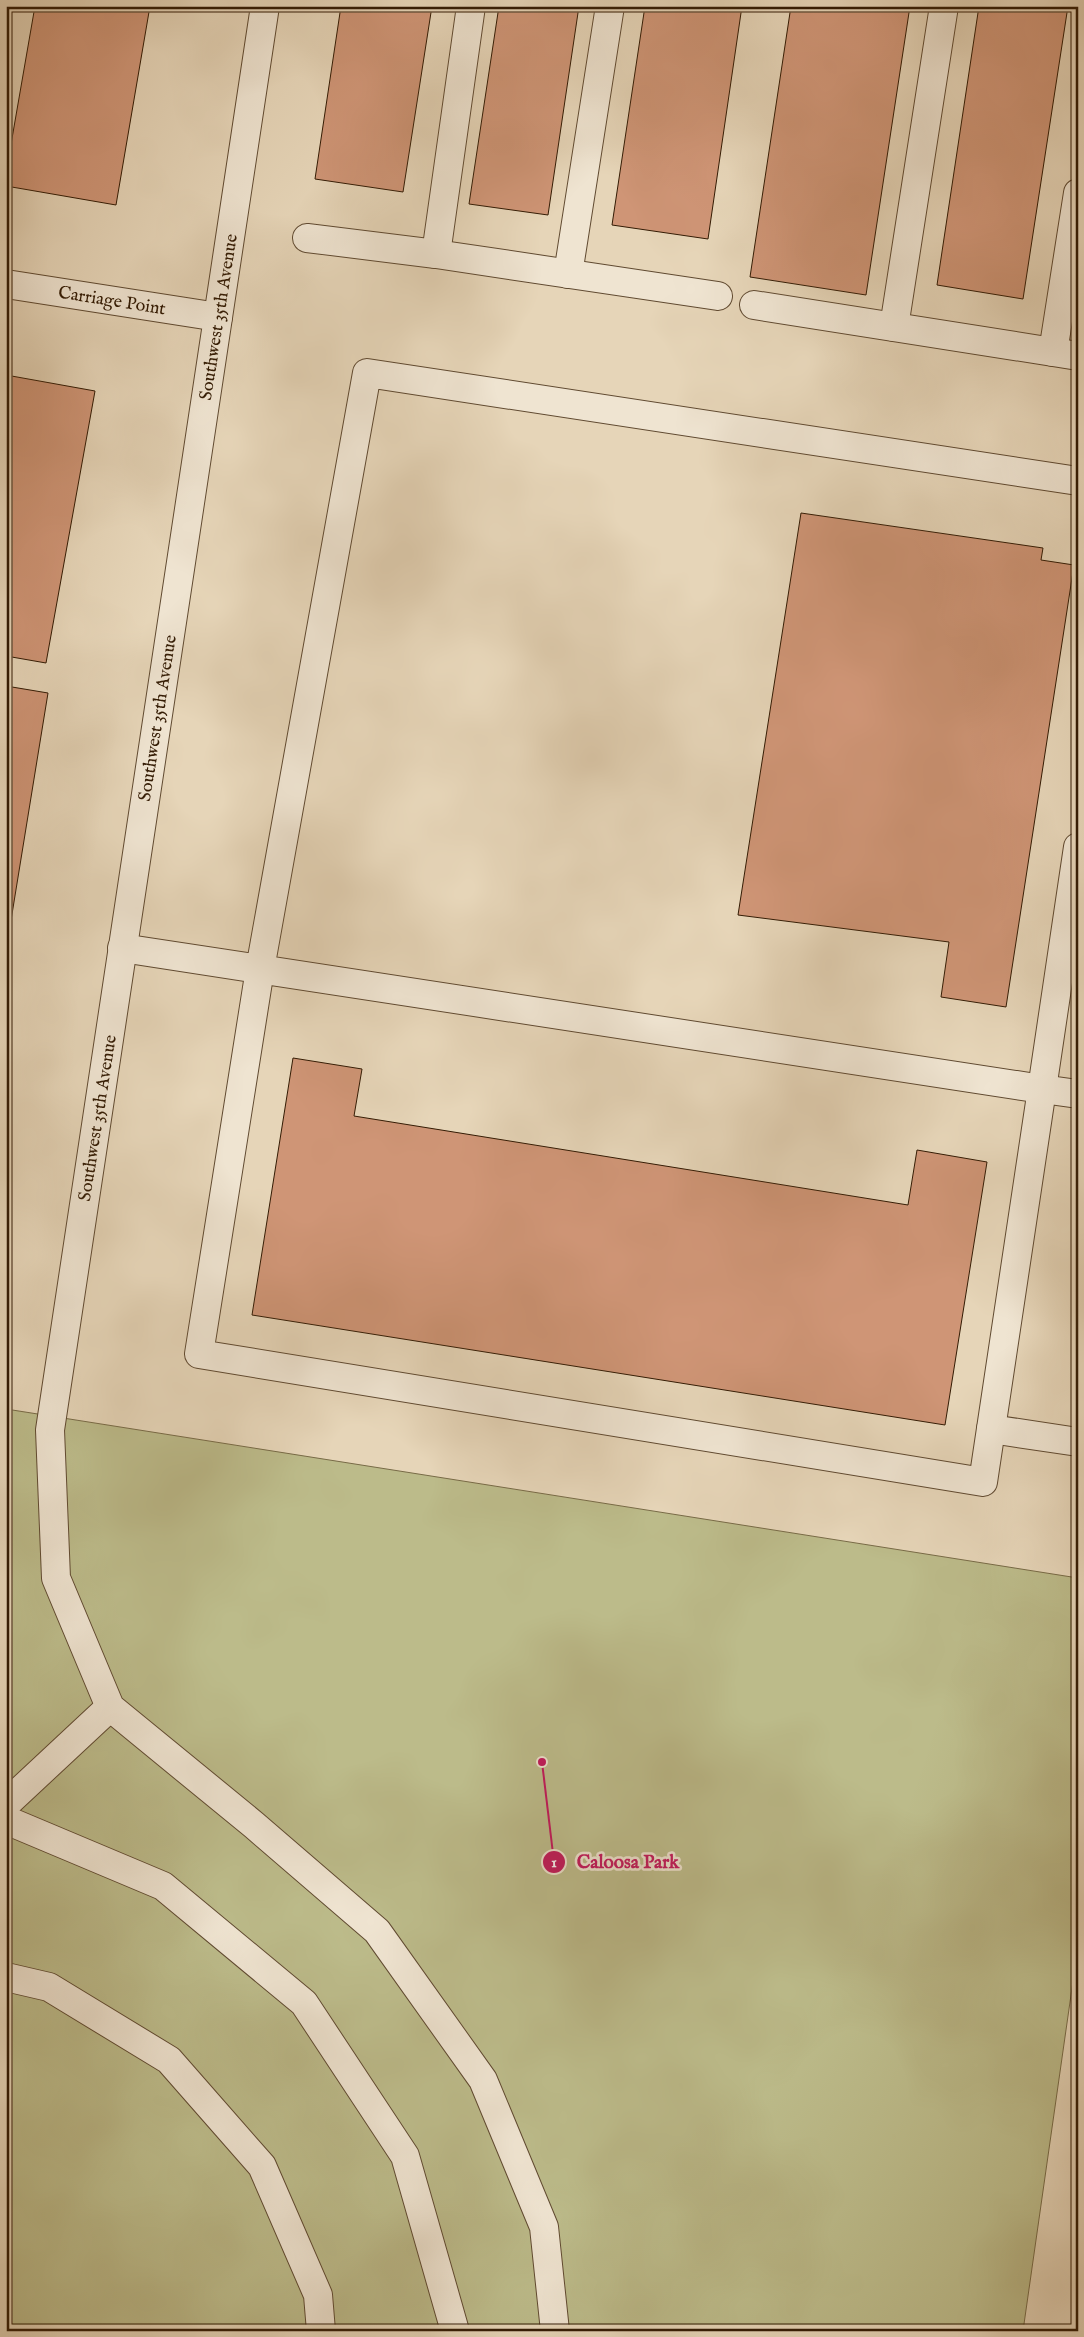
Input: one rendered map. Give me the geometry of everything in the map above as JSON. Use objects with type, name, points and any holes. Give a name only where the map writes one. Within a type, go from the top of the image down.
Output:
[{"type":"street","name":"Southwest 35th Avenue","points":[[110,1707],[56,1578],[50,1430],[265,6]]},
{"type":"street","points":[[436,254],[471,6]]},
{"type":"street","points":[[568,274],[610,6]]},
{"type":"street","points":[[894,327],[944,6]]},
{"type":"street","points":[[754,305],[1066,354],[1078,193]]},
{"type":"street","points":[[307,238],[436,254],[718,296]]},
{"type":"street","name":"Carriage Point","points":[[6,284],[218,317]]},
{"type":"street","points":[[1078,481],[367,373],[260,970],[199,1354],[983,1482],[1078,847]]},
{"type":"street","points":[[122,948],[1078,1094]]},
{"type":"street","points":[[991,1429],[1078,1442]]},
{"type":"street","points":[[6,1804],[110,1707],[254,1825],[377,1931],[483,2080],[544,2226],[555,2331]]},
{"type":"street","points":[[6,1820],[163,1886],[304,2003],[404,2156],[456,2331]]},
{"type":"street","points":[[6,1977],[49,1987],[169,2060],[262,2166],[318,2295],[321,2331]]},
{"type":"shaded area","points":[[6,1409],[1078,1578],[1078,1946],[1023,2331],[6,2331]]},
{"type":"building","points":[[35,6],[150,6],[116,205],[6,186],[6,173]]},
{"type":"building","points":[[341,6],[432,6],[403,192],[315,179]]},
{"type":"building","points":[[499,6],[579,6],[548,215],[469,204]]},
{"type":"building","points":[[645,6],[742,6],[708,239],[612,225]]},
{"type":"building","points":[[791,6],[910,6],[866,295],[750,277]]},
{"type":"building","points":[[979,6],[1068,6],[1023,299],[937,285]]},
{"type":"building","points":[[6,375],[95,391],[46,663],[6,656]]},
{"type":"building","points":[[801,513],[1043,548],[1041,560],[1074,565],[1006,1007],[941,997],[949,942],[738,915]]},
{"type":"building","points":[[6,686],[48,693],[6,951]]},
{"type":"building","points":[[293,1058],[362,1069],[354,1116],[908,1205],[917,1150],[987,1162],[945,1425],[252,1315]]},
{"type":"place","name":"Caloosa Park","points":[[542,1762]]}]
